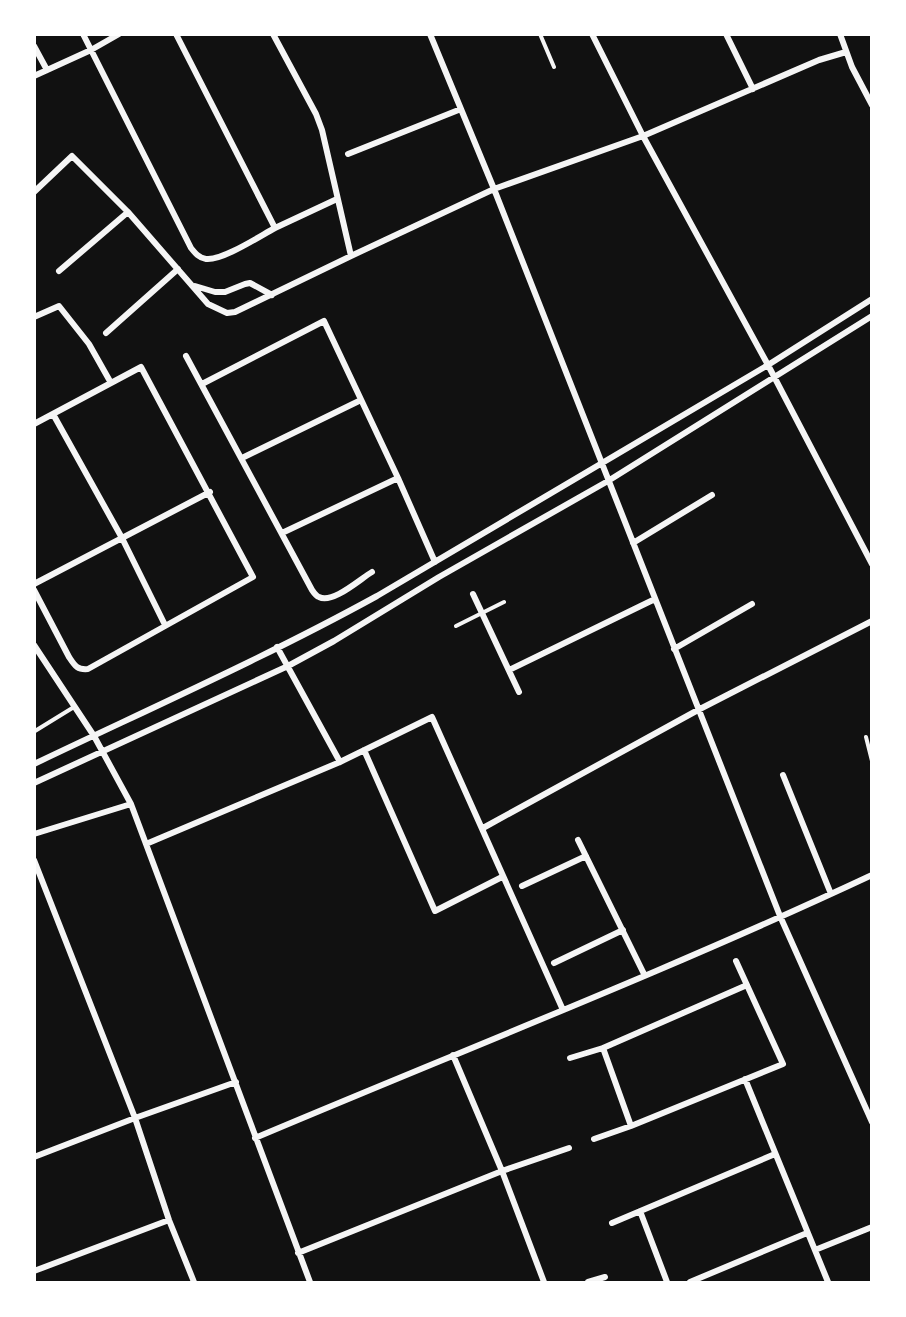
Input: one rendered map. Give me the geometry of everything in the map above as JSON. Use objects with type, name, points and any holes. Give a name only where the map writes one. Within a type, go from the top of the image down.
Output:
[{"type":"street","points":[[83,34],[191,248],[198,256],[207,259],[219,257],[337,199]]},
{"type":"street","points":[[34,76],[91,50],[119,34]]},
{"type":"street","points":[[176,34],[275,228]]},
{"type":"street","points":[[273,34],[316,114],[322,130],[351,256]]},
{"type":"street","points":[[430,34],[494,189],[780,916],[872,1122]]},
{"type":"street","points":[[592,34],[643,136],[768,365],[872,564]]},
{"type":"street","points":[[726,34],[753,88]]},
{"type":"street","points":[[843,36],[846,52],[872,105]]},
{"type":"street","points":[[34,46],[47,70]]},
{"type":"street","points":[[34,192],[72,156],[128,212],[208,304],[227,313],[235,312],[494,189],[643,136],[819,60],[846,52]]},
{"type":"street","points":[[348,154],[461,109]]},
{"type":"street","points":[[59,271],[128,212]]},
{"type":"street","points":[[106,333],[178,269]]},
{"type":"street","points":[[193,285],[215,292],[225,292],[250,283],[272,296]]},
{"type":"street","points":[[34,764],[137,717],[325,625],[601,465],[768,365],[872,299]]},
{"type":"street","points":[[34,317],[59,306],[89,344],[111,382]]},
{"type":"street","points":[[34,783],[288,666],[334,641],[439,577],[608,481],[872,315]]},
{"type":"street","points":[[202,384],[324,321],[435,562]]},
{"type":"street","points":[[186,357],[312,590],[319,597],[327,599],[336,596],[372,572]]},
{"type":"street","points":[[34,424],[141,366],[210,492],[253,577],[88,669],[80,670],[69,657],[34,590]]},
{"type":"street","points":[[242,458],[361,400]]},
{"type":"street","points":[[53,414],[122,538],[165,625]]},
{"type":"street","points":[[282,533],[398,478]]},
{"type":"street","points":[[34,584],[210,492]]},
{"type":"street","points":[[633,543],[712,495]]},
{"type":"street","points":[[473,594],[519,692]]},
{"type":"street","points":[[509,670],[655,599]]},
{"type":"street","points":[[674,649],[752,604]]},
{"type":"street","points":[[483,828],[698,710],[872,621]]},
{"type":"street","points":[[34,645],[94,736],[130,804],[310,1282]]},
{"type":"street","points":[[277,647],[340,762]]},
{"type":"street","points":[[146,844],[340,762],[432,717],[563,1010]]},
{"type":"street","points":[[364,750],[435,910],[502,877]]},
{"type":"street","points":[[783,776],[831,894]]},
{"type":"street","points":[[34,834],[130,804]]},
{"type":"street","points":[[578,840],[644,974]]},
{"type":"street","points":[[522,886],[586,856]]},
{"type":"street","points":[[34,860],[135,1118],[169,1220],[194,1282]]},
{"type":"street","points":[[255,1137],[563,1010],[872,875]]},
{"type":"street","points":[[555,963],[623,930]]},
{"type":"street","points":[[594,1139],[783,1064],[736,961]]},
{"type":"street","points":[[570,1058],[603,1048],[747,985]]},
{"type":"street","points":[[603,1048],[631,1126]]},
{"type":"street","points":[[453,1055],[502,1171],[544,1282]]},
{"type":"street","points":[[745,1079],[828,1282]]},
{"type":"street","points":[[34,1156],[236,1082]]},
{"type":"street","points":[[298,1253],[502,1171],[569,1148]]},
{"type":"street","points":[[612,1223],[775,1154]]},
{"type":"street","points":[[640,1211],[667,1282]]},
{"type":"street","points":[[34,1271],[169,1220]]},
{"type":"street","points":[[815,1250],[872,1227]]},
{"type":"street","points":[[690,1282],[807,1233]]},
{"type":"street","points":[[588,1282],[604,1277]]},
{"type":"lane","points":[[540,34],[554,67]]},
{"type":"lane","points":[[456,626],[504,602]]},
{"type":"lane","points":[[35,730],[75,706]]},
{"type":"lane","points":[[866,737],[872,760]]}]
